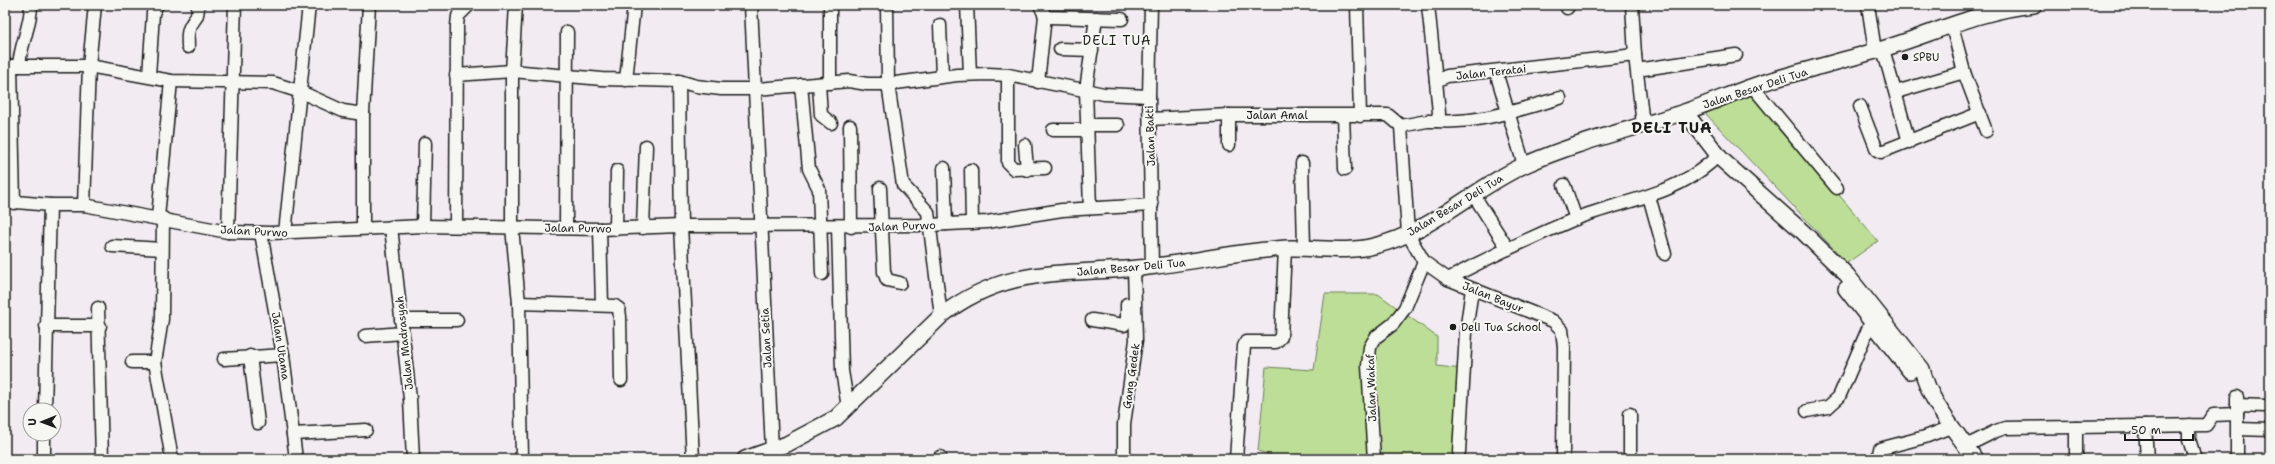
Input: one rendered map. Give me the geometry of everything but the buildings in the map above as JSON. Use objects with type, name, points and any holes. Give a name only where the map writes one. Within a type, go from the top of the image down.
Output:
[{"type":"main road","name":"Jalan Besar Deli Tua","points":[[745,459],[772,450],[830,422],[848,407],[941,316],[956,304],[991,286],[1048,273],[1152,267],[1285,248],[1357,249],[1376,246],[1408,234],[1524,165],[1681,113],[1752,86],[1879,50],[2011,7],[2034,5]]},
{"type":"main road","points":[[1681,113],[1712,162],[1818,258],[1839,281],[1914,376],[1925,383]]},
{"type":"main road","points":[[1681,113],[1721,159],[1803,232],[1847,275],[1922,369],[1925,383],[1951,427],[1975,459]]},
{"type":"street","points":[[9,202],[12,66],[22,48],[31,14],[30,5]]},
{"type":"street","points":[[84,205],[89,66],[95,5]]},
{"type":"street","points":[[149,76],[153,13],[157,5]]},
{"type":"street","points":[[188,46],[189,27],[196,19],[198,5]]},
{"type":"street","points":[[228,232],[235,5]]},
{"type":"street","points":[[285,233],[309,5]]},
{"type":"street","points":[[363,228],[364,114],[369,5]]},
{"type":"street","points":[[456,226],[456,75],[458,16],[469,5]]},
{"type":"street","points":[[516,5],[512,71],[512,227],[519,303],[522,459]]},
{"type":"street","points":[[626,80],[634,5]]},
{"type":"street","name":"Jalan Setia","points":[[751,5],[772,450]]},
{"type":"street","points":[[830,5],[825,83],[821,115],[831,123]]},
{"type":"street","points":[[887,5],[888,84],[903,185],[906,191],[926,209],[941,316]]},
{"type":"street","points":[[967,5],[970,74]]},
{"type":"street","name":"Jalan Bakti","points":[[1151,5],[1149,96],[1152,267]]},
{"type":"street","points":[[1357,5],[1360,116]]},
{"type":"street","points":[[1428,5],[1440,113],[1437,121]]},
{"type":"street","points":[[1632,5],[1635,55],[1643,125]]},
{"type":"street","points":[[1868,5],[1879,50],[1896,92],[1909,142]]},
{"type":"street","points":[[1038,82],[1043,10],[1096,18],[1122,19]]},
{"type":"street","points":[[1090,208],[1086,90],[1096,18]]},
{"type":"street","points":[[940,24],[942,76]]},
{"type":"street","points":[[1952,26],[1964,72],[1986,131]]},
{"type":"street","points":[[566,227],[568,75],[567,32]]},
{"type":"street","points":[[1060,49],[1092,50]]},
{"type":"street","name":"Jalan Teratai","points":[[1436,81],[1454,74],[1496,72],[1635,55]]},
{"type":"street","points":[[1637,70],[1736,55]]},
{"type":"street","points":[[12,66],[89,66],[171,81],[273,83],[301,92],[343,111],[364,114]]},
{"type":"street","points":[[456,75],[512,71],[626,80],[679,81],[696,86],[721,89],[756,89],[849,81],[866,84],[888,84],[942,76],[970,74],[1008,75],[1104,94],[1149,96]]},
{"type":"street","points":[[1496,72],[1507,113],[1524,165]]},
{"type":"street","points":[[1896,92],[1964,72]]},
{"type":"street","points":[[1008,75],[1008,163],[1014,169],[1027,170],[1045,168]]},
{"type":"street","points":[[171,81],[160,218],[162,249],[162,319],[155,362],[172,459]]},
{"type":"street","points":[[679,81],[681,226],[694,459]]},
{"type":"street","points":[[801,85],[808,169],[818,186],[822,274]]},
{"type":"street","points":[[1752,86],[1837,188]]},
{"type":"street","points":[[1408,234],[1401,126],[1427,121],[1459,121],[1507,113],[1560,98]]},
{"type":"street","points":[[1860,106],[1879,152],[1909,142],[1980,113]]},
{"type":"street","points":[[1228,115],[1229,145]]},
{"type":"street","name":"Jalan Amal","points":[[1150,119],[1228,115],[1388,116],[1401,126]]},
{"type":"street","points":[[1343,116],[1345,169]]},
{"type":"street","points":[[1053,130],[1118,125]]},
{"type":"street","points":[[850,126],[851,227]]},
{"type":"street","points":[[423,226],[425,143]]},
{"type":"street","points":[[1025,145],[1027,170]]},
{"type":"street","points":[[643,228],[646,146]]},
{"type":"street","points":[[1448,279],[1508,249],[1576,219],[1649,196],[1691,179],[1712,162]]},
{"type":"street","points":[[1302,163],[1304,248]]},
{"type":"street","points":[[944,168],[946,224]]},
{"type":"street","points":[[616,229],[617,170]]},
{"type":"street","points":[[971,170],[972,223]]},
{"type":"street","points":[[1564,185],[1576,219]]},
{"type":"street","points":[[880,188],[883,262],[887,280],[900,283]]},
{"type":"street","points":[[1473,194],[1508,249]]},
{"type":"street","points":[[1649,196],[1664,254]]},
{"type":"street","name":"Jalan Purwo","points":[[9,202],[50,205],[84,205],[160,218],[228,232],[261,233],[423,226],[566,227],[600,229],[681,226],[929,226],[999,221],[1062,210],[1152,205]]},
{"type":"street","points":[[45,402],[50,205]]},
{"type":"street","points":[[838,227],[842,371],[848,407]]},
{"type":"street","name":"Jalan Madrasyah","points":[[391,228],[403,333],[413,459]]},
{"type":"street","points":[[600,229],[602,304]]},
{"type":"street","name":"Jalan Utama","points":[[261,233],[283,355],[296,459]]},
{"type":"street","name":"Jalan Bayur","points":[[1408,234],[1424,262],[1448,279],[1553,321],[1562,330],[1565,379],[1563,459]]},
{"type":"street","points":[[112,246],[162,249]]},
{"type":"street","points":[[1236,459],[1244,346],[1246,342],[1251,340],[1276,342],[1281,337],[1285,248]]},
{"type":"street","name":"Jalan Wakaf","points":[[1374,459],[1368,366],[1370,347],[1376,337],[1392,324],[1405,308],[1424,262]]},
{"type":"street","points":[[1092,320],[1121,325],[1127,322],[1130,268]]},
{"type":"street","name":"Gang Gedek","points":[[1124,459],[1124,424],[1136,340],[1130,268]]},
{"type":"street","points":[[1459,452],[1465,339],[1472,289]]},
{"type":"street","points":[[519,303],[602,304],[615,306],[619,309],[621,380]]},
{"type":"street","points":[[98,308],[100,326],[102,459]]},
{"type":"street","points":[[401,320],[458,320]]},
{"type":"street","points":[[1807,411],[1828,407],[1839,398],[1871,322]]},
{"type":"street","points":[[46,326],[100,326]]},
{"type":"street","points":[[365,336],[403,333]]},
{"type":"street","points":[[224,359],[250,356],[283,355]]},
{"type":"street","points":[[250,356],[258,423]]},
{"type":"street","points":[[132,362],[155,362]]},
{"type":"street","points":[[2237,406],[2237,459]]},
{"type":"street","points":[[1966,446],[2005,428],[2206,425],[2212,415],[2237,406],[2265,406]]},
{"type":"street","points":[[1630,414],[1630,459]]},
{"type":"street","points":[[2189,425],[2189,439],[2195,459]]},
{"type":"street","points":[[2145,426],[2147,459]]},
{"type":"street","points":[[1878,459],[1880,449],[1951,427]]},
{"type":"street","points":[[2076,427],[2076,459]]},
{"type":"street","points":[[2238,429],[2270,430]]},
{"type":"street","points":[[293,434],[366,430]]},
{"type":"street","points":[[44,442],[44,459]]},
{"type":"green space","points":[[1751,91],[1878,241],[1847,263],[1704,112]]},
{"type":"green space","points":[[1325,294],[1378,294],[1437,337],[1437,366],[1462,369],[1456,459],[1281,459],[1258,451],[1266,367],[1314,370]]},
{"type":"place","name":"SPBU","points":[[1905,57]]},
{"type":"place","name":"Deli Tua School","points":[[1453,327]]},
{"type":"district","name":"DELI TUA","points":[[1117,40]]},
{"type":"district","name":"DELI TUA","points":[[1672,128]]}]
